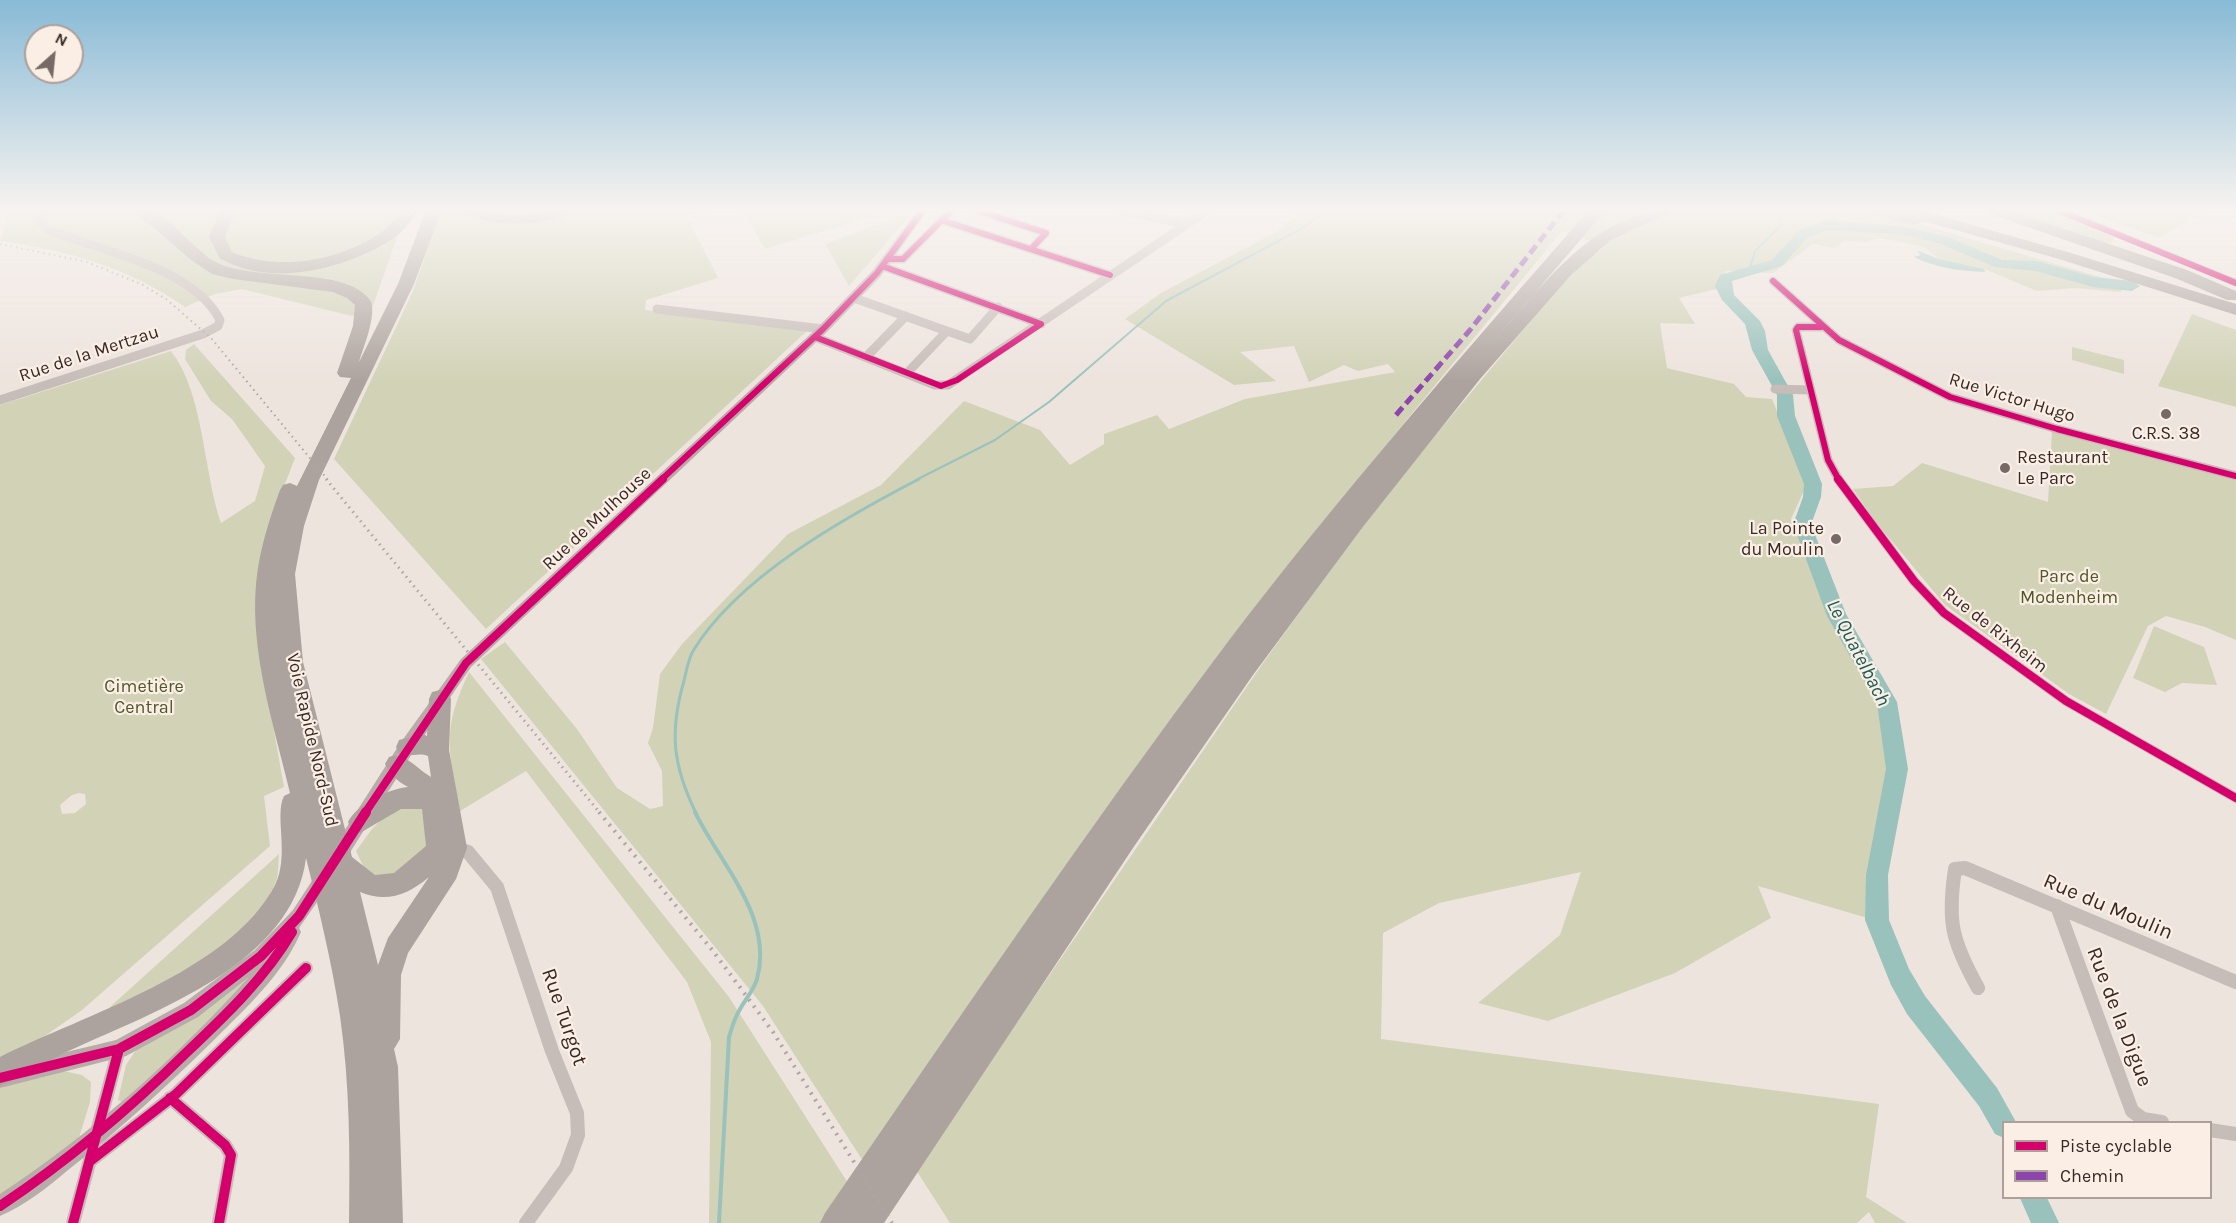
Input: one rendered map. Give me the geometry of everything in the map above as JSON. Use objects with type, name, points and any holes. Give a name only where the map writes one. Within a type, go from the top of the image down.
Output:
[{"type":"highway","points":[[214,267],[252,278],[327,285],[357,297],[363,303],[366,315],[355,340],[346,373]]},
{"type":"highway","points":[[262,267],[277,269],[294,267]]},
{"type":"highway","name":"Voie Rapide Nord-Sud","points":[[364,1223],[363,1121],[354,1022],[294,764],[270,648],[266,599],[278,526],[296,474],[397,267]]},
{"type":"highway","name":"Voie Rapide Nord-Sud","points":[[388,1223],[384,1066],[368,975],[343,865],[304,722],[292,662],[285,598],[285,574],[294,526],[309,480],[412,267]]},
{"type":"highway","points":[[835,1223],[1112,819],[1238,646],[1393,447],[1549,267]]},
{"type":"highway","points":[[867,1223],[1153,798],[1245,669],[1355,523],[1474,375],[1570,267]]},
{"type":"highway","points":[[2111,267],[2235,297]]},
{"type":"highway","points":[[2136,267],[2235,297]]},
{"type":"highway","points":[[2161,267],[2235,297]]},
{"type":"highway","points":[[384,1066],[389,1024],[388,975],[397,947],[447,871],[438,750],[440,699]]},
{"type":"highway","points":[[438,750],[423,744],[402,756],[403,772],[428,787],[447,848]]},
{"type":"highway","points":[[0,1072],[177,989],[209,970],[249,936],[281,898],[293,869],[297,842],[292,800],[294,764]]},
{"type":"highway","points":[[359,824],[392,801],[408,795],[421,797],[433,803]]},
{"type":"highway","points":[[343,865],[361,880],[376,887],[390,885],[407,879],[447,848]]},
{"type":"main road","name":"Rue de Mulhouse","points":[[299,916],[440,699],[475,653],[819,333],[881,267]]},
{"type":"main road","points":[[2195,267],[2235,297]]},
{"type":"main road","points":[[0,1078],[119,1049],[191,1010],[224,987],[261,956],[299,916]]},
{"type":"main road","points":[[0,1206],[51,1172],[96,1137],[171,1068],[256,982],[279,953],[299,916]]},
{"type":"street","name":"Rue de la Mertzau","points":[[0,400],[210,331],[220,320],[217,314],[196,293],[177,279],[154,267]]},
{"type":"street","points":[[898,267],[1041,324]]},
{"type":"street","points":[[1086,267],[1110,275]]},
{"type":"street","points":[[657,309],[819,333],[866,357],[935,385],[948,385],[1122,267]]},
{"type":"street","name":"Rue Victor Hugo","points":[[1773,281],[1797,300],[1821,327],[1852,348],[1950,397],[2057,429],[2236,476]]},
{"type":"street","points":[[854,298],[970,339],[998,307]]},
{"type":"street","points":[[866,357],[906,316]]},
{"type":"street","name":"Rue de Rixheim","points":[[1821,327],[1804,325],[1798,327],[1797,330],[1809,390],[1828,460],[1843,489],[1914,581],[1944,613],[2066,701],[2236,798]]},
{"type":"street","points":[[907,373],[947,331]]},
{"type":"street","points":[[1775,390],[1809,390]]},
{"type":"street","name":"Rue Turgot","points":[[447,848],[468,852],[497,887],[552,1051],[577,1113],[578,1135],[566,1168],[526,1223]]},
{"type":"street","name":"Rue du Moulin","points":[[1978,988],[1964,962],[1950,925],[1948,908],[1955,869],[1965,868],[2236,981]]},
{"type":"street","name":"Rue de la Digue","points":[[2056,906],[2132,1111],[2143,1119],[2156,1121]]},
{"type":"street","points":[[90,1161],[118,1143],[170,1098],[306,968]]},
{"type":"street","points":[[73,1223],[119,1049]]},
{"type":"street","points":[[170,1098],[225,1145],[231,1155],[219,1223]]},
{"type":"street","points":[[2212,1130],[2236,1134]]},
{"type":"green space","points":[[109,267],[387,267],[372,308],[352,316],[242,289],[215,294],[185,307],[164,293]]},
{"type":"green space","points":[[421,267],[712,267],[718,278],[646,300],[645,310],[809,329],[486,629],[334,459],[413,291]]},
{"type":"green space","points":[[838,267],[865,267],[849,286]]},
{"type":"green space","points":[[1210,267],[1532,267],[1316,530],[863,1161],[763,1006],[481,659],[505,642],[577,729],[617,788],[650,809],[663,806],[662,771],[648,743],[653,728],[660,674],[682,644],[788,534],[881,485],[964,401],[1040,430],[1070,465],[1104,444],[1104,434],[1157,415],[1169,429],[1245,399],[1395,372],[1388,364],[1358,371],[1344,365],[1309,382],[1294,346],[1240,352],[1276,381],[1234,385],[1125,319],[1161,293]]},
{"type":"green space","points":[[1578,267],[1781,267],[1773,273],[1726,271],[1721,288],[1679,298],[1695,324],[1660,323],[1667,368],[1734,384],[1746,397],[1772,399],[1807,484],[1791,519],[1815,567],[1834,620],[1882,701],[1891,769],[1870,870],[1871,919],[1758,886],[1771,918],[1675,973],[1548,1021],[1478,1003],[1560,935],[1581,872],[1439,903],[1383,933],[1381,1039],[1879,1104],[1866,1197],[1907,1223],[1875,1223],[1869,1212],[1857,1223],[950,1223],[916,1170],[1263,663],[1375,508],[1559,287]]},
{"type":"green space","points":[[1975,267],[2067,267],[2121,283],[2121,292],[2075,288],[2037,291]]},
{"type":"green space","points":[[2192,314],[2236,330],[2236,407],[2158,386]]},
{"type":"green space","name":"Cimetière Central","points":[[194,344],[295,458],[283,489],[264,675],[284,787],[264,796],[270,846],[82,1010],[45,1036],[0,1059],[0,405],[171,351],[182,368],[197,410],[221,523],[255,501],[265,466],[232,419],[211,401],[185,359],[186,350]],"holes":[[[85,794],[86,804],[75,813],[62,814],[60,805],[72,795]]]},
{"type":"green space","points":[[2072,347],[2124,360],[2124,374],[2072,360]]},
{"type":"green space","name":"Parc de Modenheim","points":[[2052,431],[2236,479],[2236,640],[2205,627],[2166,616],[2148,626],[2106,714],[2069,694],[1945,605],[1875,521],[1853,489],[1893,486],[1922,463],[2048,502]]},
{"type":"green space","points":[[2154,626],[2204,647],[2217,685],[2182,683],[2165,692],[2133,678]]},
{"type":"green space","points":[[469,672],[729,997],[848,1183],[821,1223],[709,1223],[711,1042],[687,982],[526,771],[460,811],[450,740],[454,710]]},
{"type":"green space","points":[[394,807],[423,807],[430,848],[393,880],[367,874],[356,851],[372,829]]},
{"type":"green space","points":[[279,854],[277,878],[263,907],[247,928],[206,962],[110,1013],[110,1007]]},
{"type":"green space","points":[[260,967],[219,1015],[122,1102],[118,1100],[126,1065],[136,1050]]},
{"type":"green space","points":[[63,1071],[82,1075],[91,1082],[90,1102],[78,1141],[0,1195],[0,1088],[28,1077]]},
{"type":"water","points":[[1944,267],[1975,267],[1984,269],[1985,272]]},
{"type":"waterway","points":[[916,480],[995,440],[1049,402],[1166,301],[1230,267]]},
{"type":"waterway","points":[[1749,271],[1750,267]]},
{"type":"waterway","name":"Le Quatelbach","points":[[1763,267],[1725,278],[1723,286],[1727,297],[1752,321],[1757,331],[1760,350],[1785,395],[1786,416],[1813,484],[1812,497],[1803,522],[1805,532],[1837,616],[1887,702],[1897,769],[1877,875],[1877,920],[1900,977],[1916,1005],[1988,1097],[2002,1122]]},
{"type":"waterway","name":"Le Quatelbach","points":[[2041,267],[2093,282],[2132,286]]},
{"type":"waterway","points":[[696,813],[682,780],[675,733],[679,699],[693,651],[713,624],[737,598],[765,574],[826,531],[919,479]]},
{"type":"waterway","points":[[695,812],[742,892],[758,934],[760,956],[756,983],[737,1014],[729,1037],[719,1223]]},
{"type":"waterway","name":"Le Quatelbach","points":[[2033,1199],[2045,1223]]},
{"type":"railway","points":[[99,267],[141,284],[166,299],[211,338],[328,480]]},
{"type":"railway","points":[[326,479],[600,813]]},
{"type":"railway","points":[[599,812],[713,951],[773,1032],[892,1223]]},
{"type":"marked path","points":[[1396,415],[1470,330],[1519,267]]},
{"type":"cycle path","points":[[0,1078],[119,1049],[191,1010],[261,956],[299,916],[407,747],[466,663],[823,329],[881,267]]},
{"type":"cycle path","points":[[815,337],[941,386],[957,380],[1041,324],[885,267]]},
{"type":"cycle path","points":[[1086,267],[1110,275]]},
{"type":"cycle path","points":[[2197,267],[2236,283]]},
{"type":"cycle path","points":[[1773,281],[1839,340],[1950,397],[2057,429],[2236,476]]},
{"type":"cycle path","points":[[1821,327],[1798,327],[1796,330],[1828,460],[1843,489],[1914,581],[1944,613],[2066,701],[2236,798]]},
{"type":"cycle path","points":[[0,1206],[53,1170],[103,1130],[197,1043],[261,977],[292,932]]},
{"type":"cycle path","points":[[90,1161],[119,1141],[175,1095],[306,968]]},
{"type":"cycle path","points":[[73,1223],[119,1049]]},
{"type":"cycle path","points":[[170,1098],[225,1145],[231,1155],[219,1223]]},
{"type":"place","name":"C.R.S. 38","points":[[2166,414]]},
{"type":"place","name":"Restaurant Le Parc","points":[[2005,468]]},
{"type":"place","name":"La Pointe du Moulin","points":[[1836,539]]}]
